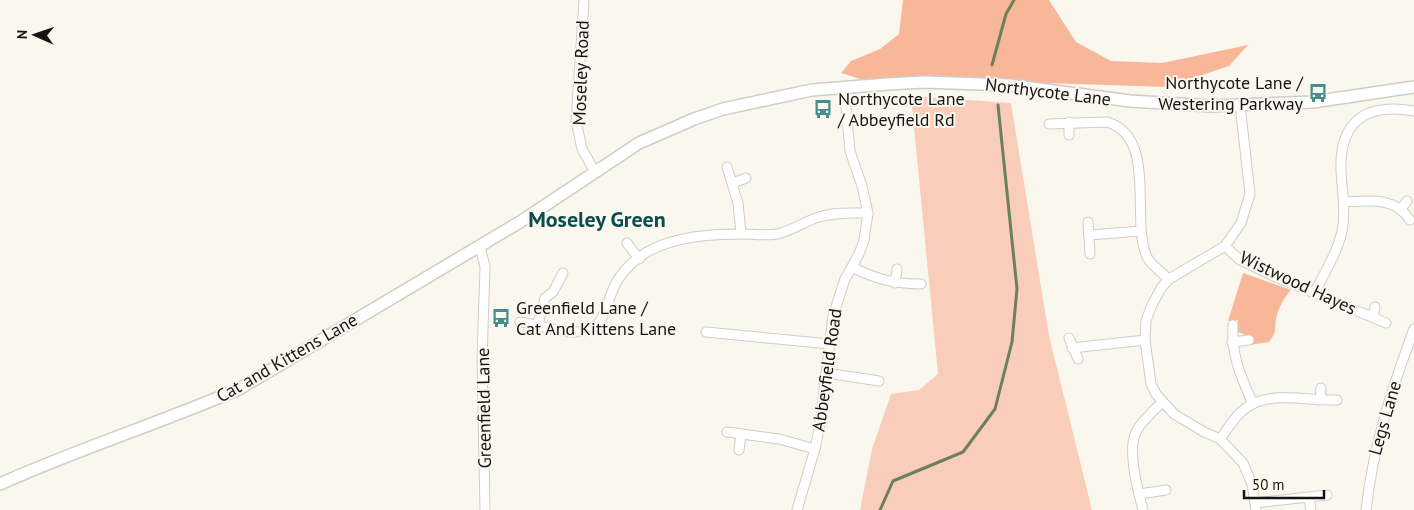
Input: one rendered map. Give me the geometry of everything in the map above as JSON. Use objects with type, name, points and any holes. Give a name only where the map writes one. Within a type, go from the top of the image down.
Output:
[{"type":"street","name":"Moseley Road","points":[[584,0],[576,121],[582,149],[595,172]]},
{"type":"street","name":"Northycote Lane","points":[[480,246],[640,143],[694,119],[723,109],[812,90],[924,82],[990,84],[1028,87],[1147,103],[1240,105],[1314,102],[1414,87]]},
{"type":"street","name":"Abbeyfield Road","points":[[797,510],[815,449],[820,424],[830,344],[838,299],[845,279],[859,254],[864,240],[868,212],[862,186],[850,151],[844,87]]},
{"type":"street","points":[[1240,105],[1250,194],[1241,223],[1225,246],[1169,279],[1161,288],[1146,321],[1144,340],[1151,384],[1162,402],[1174,414],[1220,439],[1243,463],[1252,484],[1256,506],[1327,495]]},
{"type":"street","points":[[1315,292],[1338,246],[1343,227],[1344,202],[1341,161],[1348,132],[1356,119],[1368,112],[1414,111]]},
{"type":"street","points":[[1069,122],[1069,135]]},
{"type":"street","points":[[1049,124],[1106,122],[1116,124],[1125,130],[1132,142],[1137,160],[1140,182],[1141,231],[1148,259],[1169,279]]},
{"type":"street","points":[[727,167],[738,203],[740,234]]},
{"type":"street","points":[[733,183],[746,178]]},
{"type":"street","points":[[1344,202],[1380,201],[1396,205],[1410,220]]},
{"type":"street","points":[[1401,209],[1407,201]]},
{"type":"street","points":[[520,322],[572,332],[582,331],[596,325],[603,318],[620,277],[639,258],[669,243],[695,237],[774,234],[784,232],[818,217],[846,212],[868,212]]},
{"type":"street","points":[[1088,222],[1090,254]]},
{"type":"street","points":[[1089,235],[1141,231]]},
{"type":"street","points":[[627,243],[639,258]]},
{"type":"street","name":"Cat and Kittens Lane","points":[[0,484],[239,389],[480,246]]},
{"type":"street","name":"Greenfield Lane","points":[[480,246],[485,267],[482,359],[485,510]]},
{"type":"street","name":"Wistwood Hayes","points":[[1225,246],[1240,260],[1386,323]]},
{"type":"street","points":[[852,267],[876,278],[895,283],[921,284]]},
{"type":"street","points":[[895,283],[897,268]]},
{"type":"street","points":[[538,324],[545,298],[553,292],[563,273]]},
{"type":"street","name":"Wistwood Hayes","points":[[1372,317],[1375,307]]},
{"type":"street","points":[[1233,325],[1232,342],[1237,365],[1253,404]]},
{"type":"street","name":"Legs Lane","points":[[1366,510],[1368,487],[1379,432],[1414,329]]},
{"type":"street","points":[[706,332],[830,344]]},
{"type":"street","points":[[1069,338],[1078,359]]},
{"type":"street","points":[[1072,348],[1144,340]]},
{"type":"street","points":[[1232,342],[1249,340]]},
{"type":"street","points":[[826,373],[879,381]]},
{"type":"street","points":[[1320,400],[1321,388]]},
{"type":"street","points":[[1220,439],[1240,414],[1253,404],[1279,398],[1337,400]]},
{"type":"street","points":[[1143,510],[1132,449],[1135,434],[1143,422],[1162,402]]},
{"type":"street","points":[[727,432],[778,439],[815,449]]},
{"type":"street","points":[[739,450],[740,434]]},
{"type":"street","points":[[1139,494],[1166,490]]},
{"type":"street","points":[[1309,498],[1311,510]]},
{"type":"shaded area","points":[[903,0],[1049,0],[1076,42],[1111,61],[1162,63],[1248,45],[1229,66],[1166,87],[1047,83],[965,77],[910,77],[873,83],[841,73],[851,61],[880,49],[899,34]]},
{"type":"shaded area","points":[[911,96],[1011,103],[1049,336],[1092,510],[860,510],[872,449],[891,394],[919,390],[938,374]]},
{"type":"shaded area","points":[[1243,273],[1291,290],[1279,308],[1275,331],[1269,342],[1249,345],[1248,336],[1238,332],[1238,320],[1228,321]]},
{"type":"waterway","points":[[992,65],[1006,14],[1014,0]]},
{"type":"waterway","points":[[880,510],[893,481],[963,452],[995,409],[1012,342],[1017,289],[998,105]]},
{"type":"place","name":"Northycote Lane / Westering Parkway","points":[[1318,93]]},
{"type":"place","name":"Northycote Lane / Abbeyfield Rd","points":[[823,109]]},
{"type":"place","name":"Greenfield Lane / Cat And Kittens Lane","points":[[501,318]]},
{"type":"district","name":"Moseley Green","points":[[597,219]]}]
